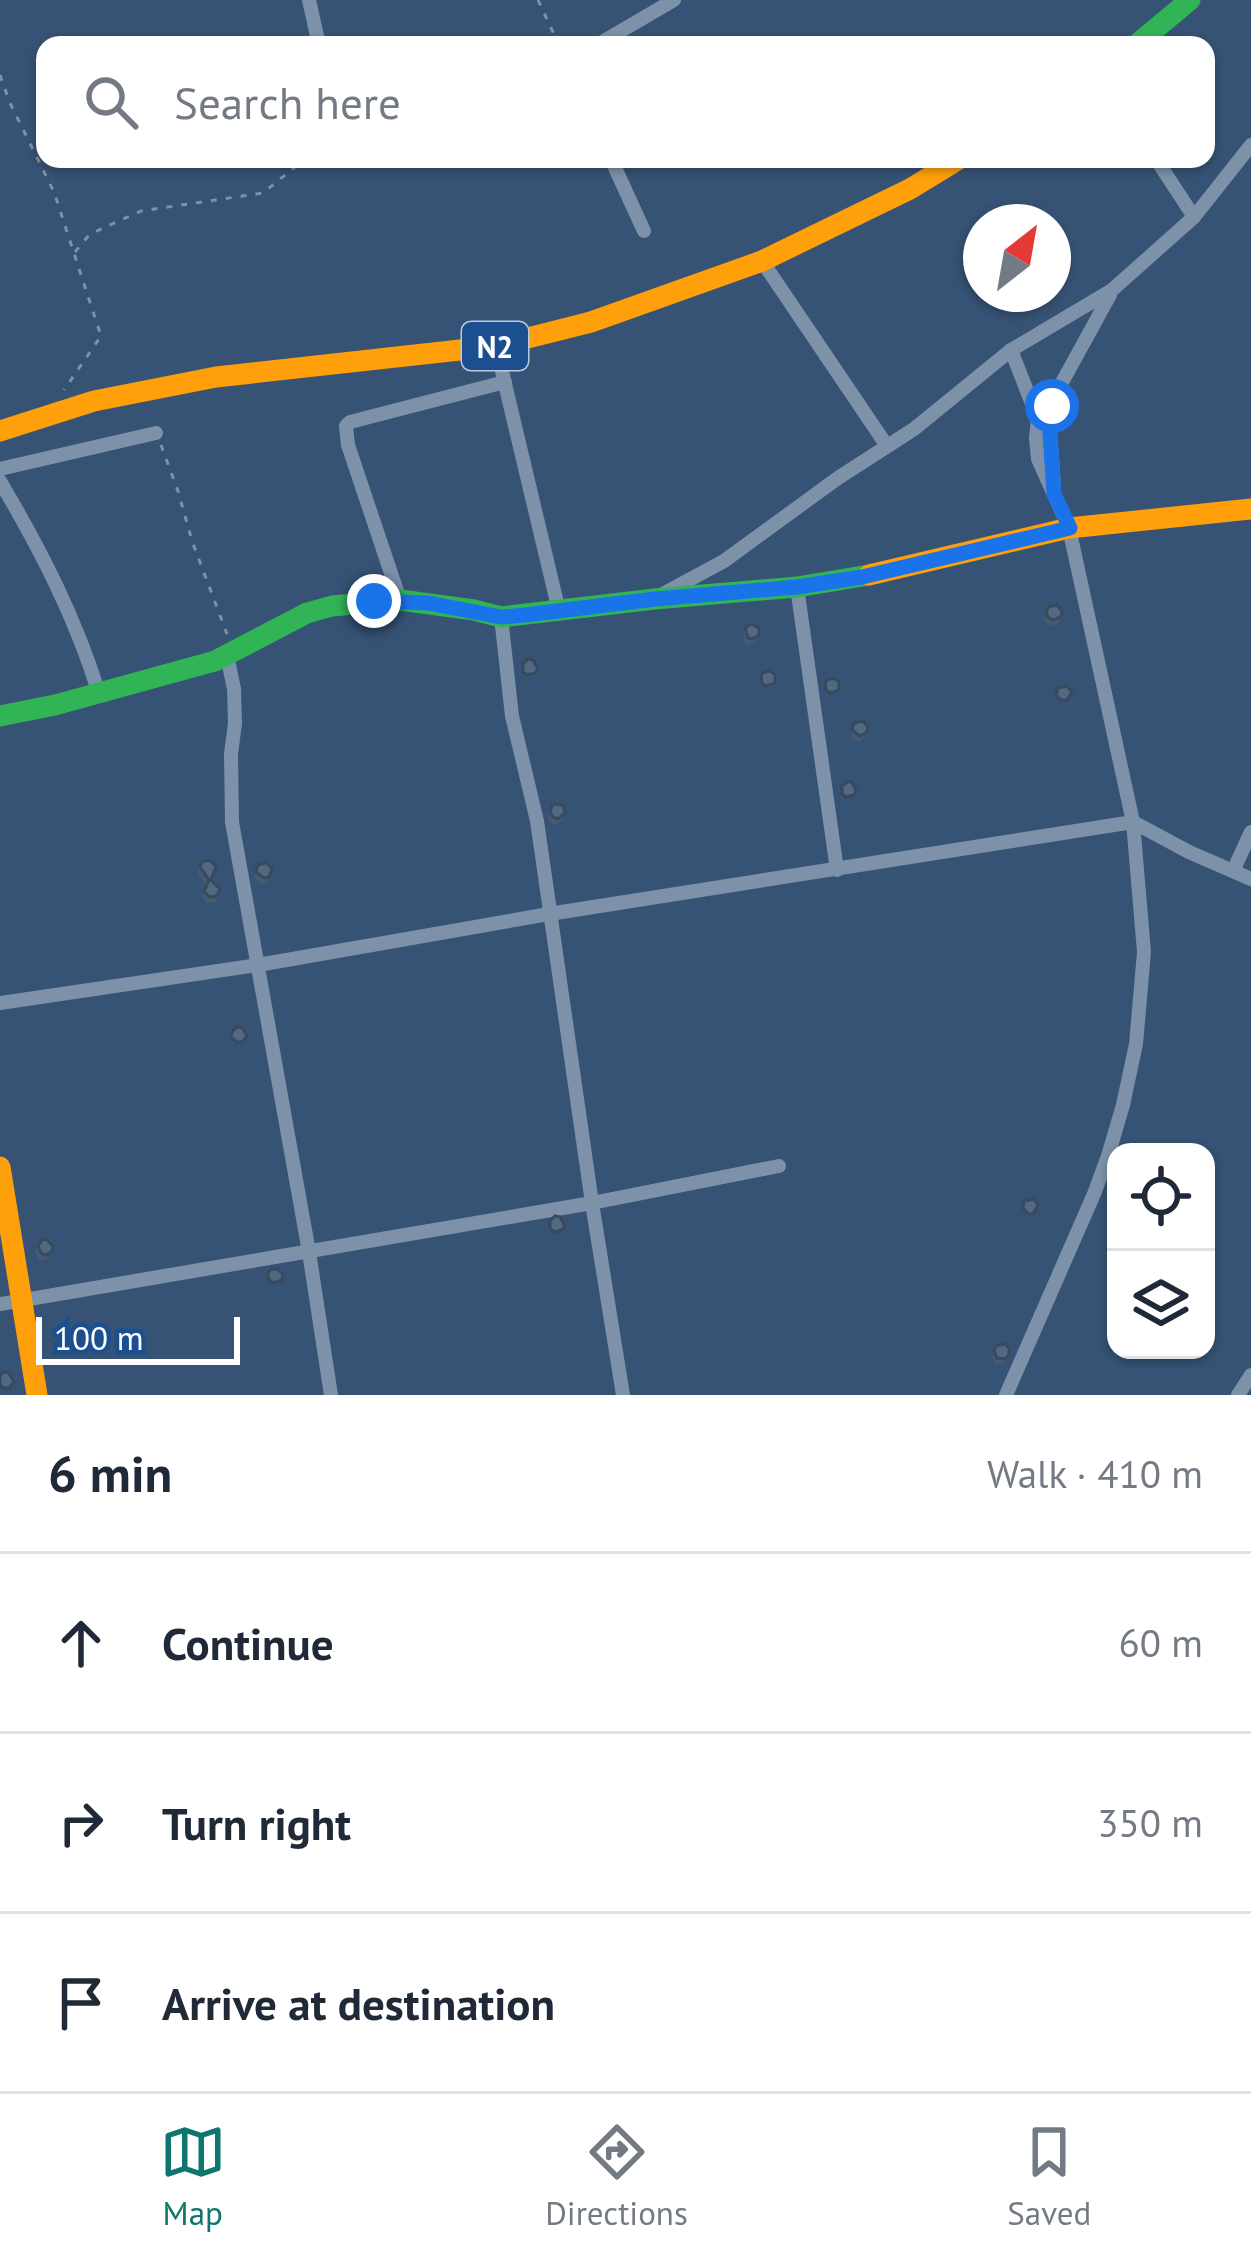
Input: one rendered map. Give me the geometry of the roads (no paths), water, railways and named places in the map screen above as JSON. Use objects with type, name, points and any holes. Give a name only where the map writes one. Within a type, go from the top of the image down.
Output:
[{"type":"main road","points":[[1147,36],[1190,0]]},
{"type":"main road","name":"N2","points":[[0,431],[94,400],[216,376],[496,346],[591,322],[761,261],[944,168]]},
{"type":"main road","points":[[0,716],[215,661],[307,613],[332,606],[400,600],[501,617],[797,587],[862,577],[1070,528],[1251,509]]},
{"type":"main road","points":[[0,1167],[11,1302],[37,1395]]},
{"type":"street","points":[[309,0],[317,36]]},
{"type":"street","points":[[612,36],[674,0]]},
{"type":"street","points":[[655,599],[724,561],[914,428],[1011,350],[1112,290],[1194,217],[1251,145]]},
{"type":"street","points":[[615,168],[644,231]]},
{"type":"street","points":[[1162,168],[1194,217]]},
{"type":"street","points":[[761,261],[887,446]]},
{"type":"street","points":[[1044,418],[1112,290]]},
{"type":"street","points":[[496,346],[560,611]]},
{"type":"street","points":[[1010,1393],[1094,1195],[1123,1105],[1136,1044],[1144,952],[1133,822],[1070,528],[1054,494],[1044,418],[1011,350]]},
{"type":"street","points":[[400,600],[346,426],[505,382]]},
{"type":"street","points":[[0,469],[156,433]]},
{"type":"street","points":[[0,481],[86,650],[99,694]]},
{"type":"street","points":[[797,587],[837,870]]},
{"type":"street","points":[[501,617],[512,716],[537,821],[622,1395]]},
{"type":"street","points":[[231,654],[232,822],[331,1395]]},
{"type":"street","points":[[0,1003],[1133,822],[1251,879]]},
{"type":"street","points":[[1233,871],[1251,832]]},
{"type":"street","points":[[11,1302],[592,1203],[779,1166]]},
{"type":"street","points":[[1238,1395],[1251,1375]]}]
